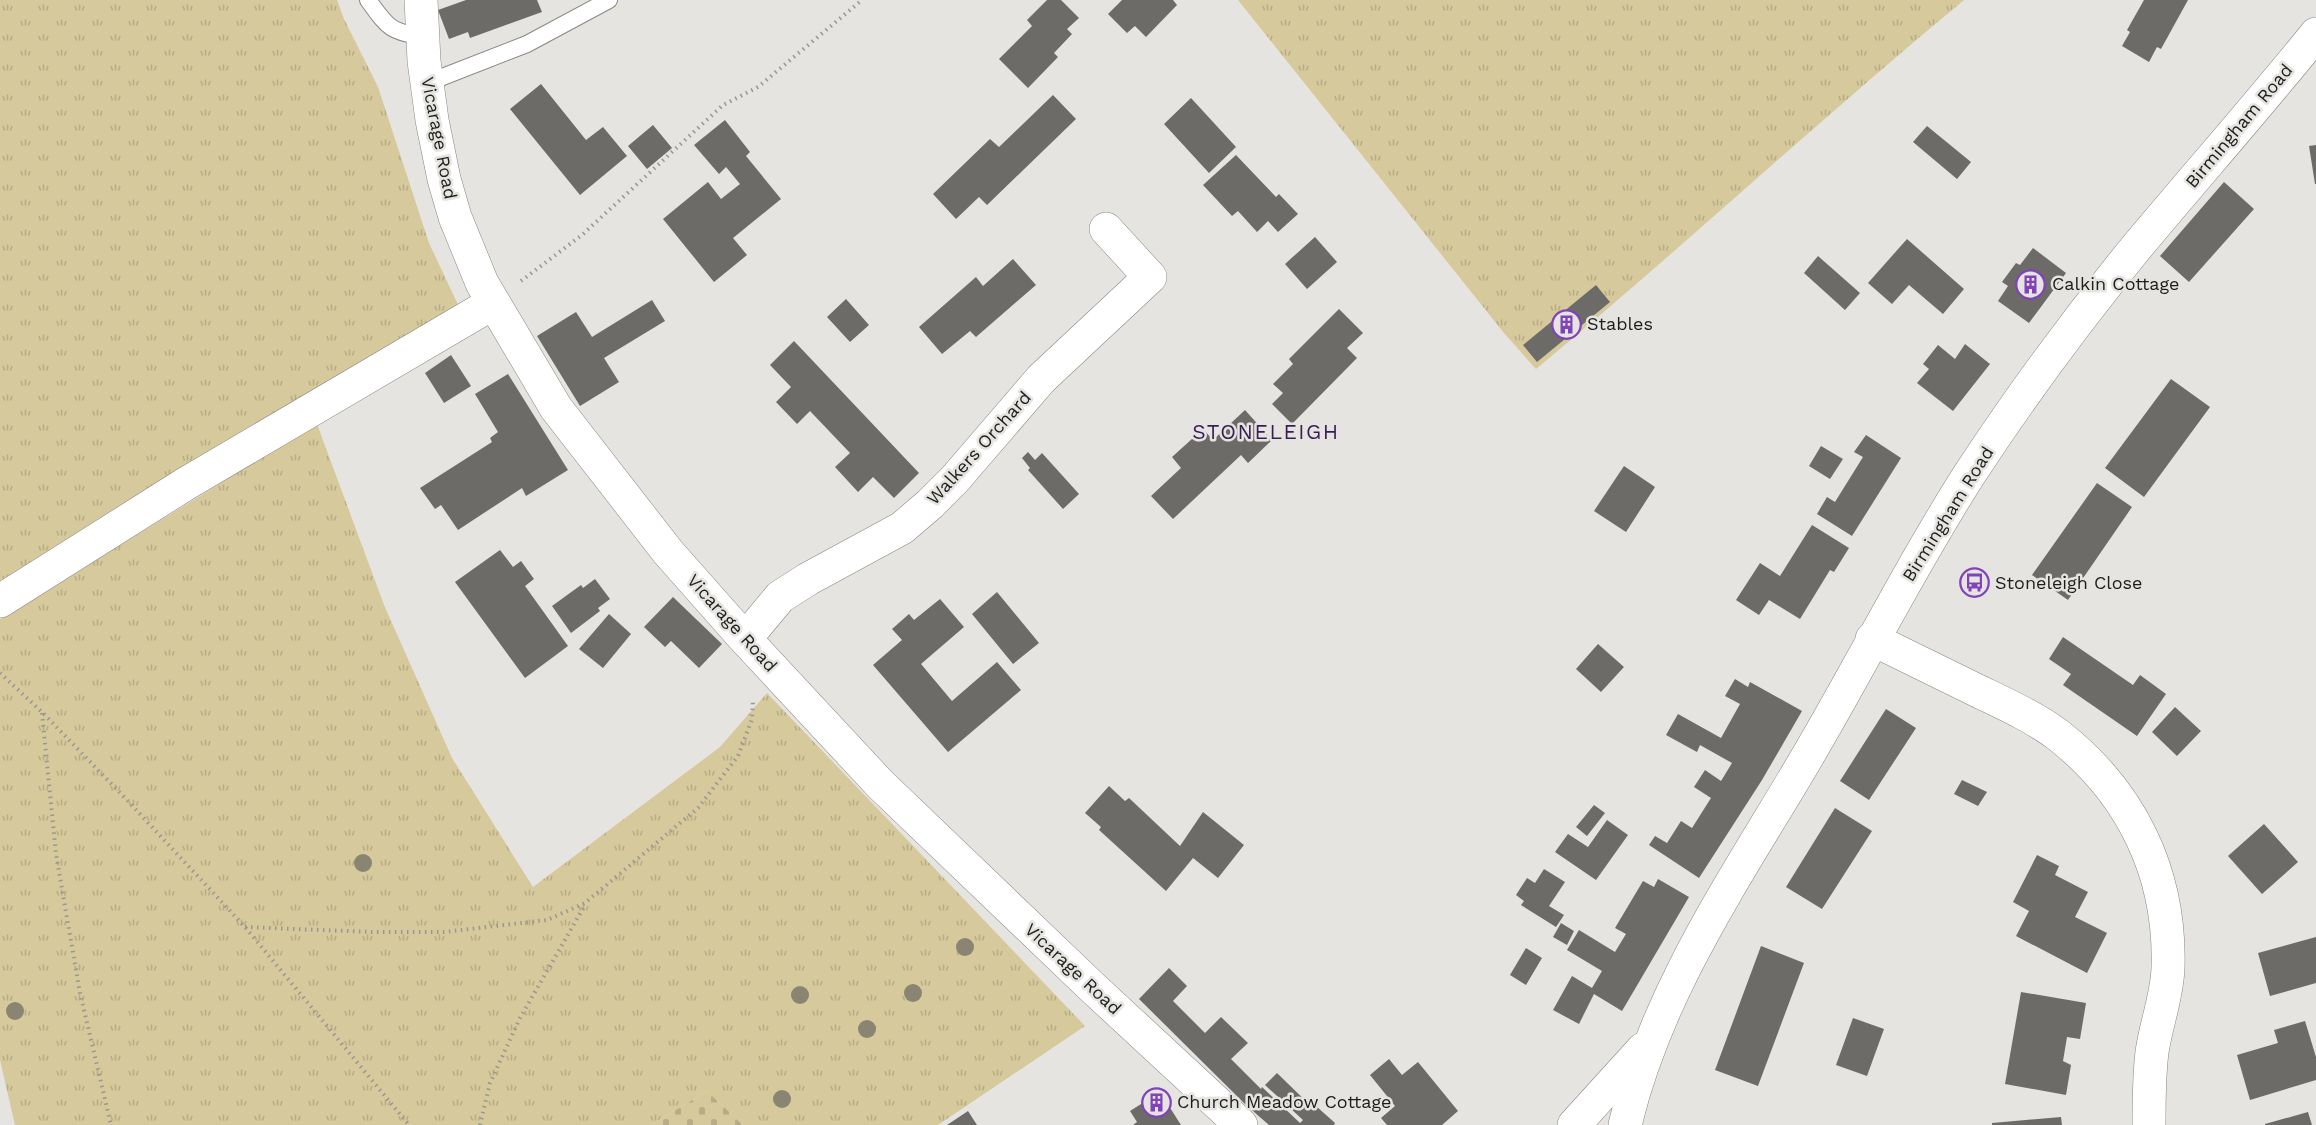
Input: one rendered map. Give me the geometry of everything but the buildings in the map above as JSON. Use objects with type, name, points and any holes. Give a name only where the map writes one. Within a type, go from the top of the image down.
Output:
[{"type":"street","name":"Vicarage Road","points":[[421,0],[427,83],[444,179],[472,259],[493,303],[556,408],[668,552],[880,784],[1092,987],[1241,1125]]},
{"type":"street","name":"Birmingham Road","points":[[1650,1041],[1692,951],[1813,748],[1872,639],[1969,476],[2076,324],[2316,34]]},
{"type":"street","name":"Walkers Orchard","points":[[756,650],[780,597],[808,579],[902,528],[930,504],[955,479],[1041,379],[1150,277],[1107,229]]},
{"type":"street","points":[[0,601],[187,483],[493,303]]},
{"type":"street","points":[[1872,639],[2025,714],[2058,735],[2111,787],[2132,818],[2149,851],[2161,885],[2167,926],[2168,969],[2162,1011],[2152,1051],[2148,1096],[2149,1125]]},
{"type":"street","points":[[1574,1125],[1650,1041]]},
{"type":"street","points":[[1625,1125],[1650,1041]]},
{"type":"lane","points":[[368,0],[388,27],[403,34],[423,37]]},
{"type":"lane","points":[[427,83],[527,44],[609,0]]},
{"type":"path","points":[[493,303],[582,236],[723,105],[758,87],[862,0]]},
{"type":"path","points":[[245,927],[371,932],[444,932],[547,920],[585,903],[698,808],[738,756],[752,719],[756,650]]},
{"type":"path","points":[[0,673],[42,712],[245,927],[408,1125]]},
{"type":"path","points":[[42,712],[56,854],[80,993],[111,1125]]},
{"type":"path","points":[[480,1125],[490,1083],[520,1018],[585,903]]},
{"type":"green space","points":[[0,0],[337,0],[378,87],[429,243],[460,309],[0,591]]},
{"type":"green space","points":[[1238,0],[1964,0],[1536,369],[1504,333]]},
{"type":"green space","points":[[317,424],[384,605],[452,758],[533,887],[720,747],[767,693],[1085,1026],[938,1125],[743,1125],[707,1091],[651,1125],[15,1125],[0,1060],[0,619]]},
{"type":"green space","points":[[707,1091],[743,1125],[651,1125]]},
{"type":"place","name":"Calkin Cottage","points":[[2031,284]]},
{"type":"place","name":"Stables","points":[[1566,324]]},
{"type":"place","name":"Stoneleigh Close","points":[[1974,583]]},
{"type":"place","name":"Church Meadow Cottage","points":[[1156,1102]]},
{"type":"district","name":"STONELEIGH","points":[[1266,432]]}]
